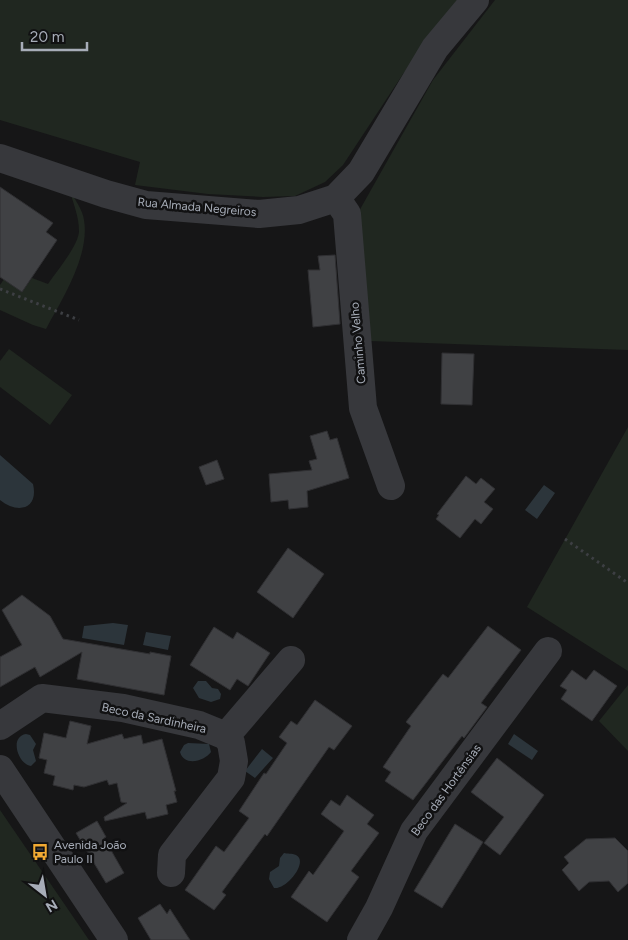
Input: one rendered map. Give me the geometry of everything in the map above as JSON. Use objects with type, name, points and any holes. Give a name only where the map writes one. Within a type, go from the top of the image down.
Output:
[{"type":"street","name":"Rua Almada Negreiros","points":[[0,158],[106,194],[146,205],[259,214],[300,210],[336,198],[362,172],[435,48],[475,0]]},
{"type":"street","name":"Caminho Velho","points":[[336,198],[347,214],[363,408],[391,486]]},
{"type":"street","name":"Beco das Hortênsias","points":[[361,940],[379,908],[414,831],[548,651]]},
{"type":"street","points":[[171,873],[172,855],[231,778],[234,762],[233,750],[226,736],[291,660]]},
{"type":"street","name":"Beco da Sardinheira","points":[[0,726],[42,698],[123,708],[199,725],[226,736]]},
{"type":"street","points":[[0,770],[114,940]]},
{"type":"path","points":[[0,289],[79,320]]},
{"type":"path","points":[[565,538],[622,576],[628,583]]},
{"type":"shaded area","points":[[0,0],[462,0],[403,74],[343,165],[325,182],[295,196],[263,197],[208,194],[135,185],[140,162],[0,120]]},
{"type":"shaded area","points":[[495,0],[628,0],[628,350],[370,341],[354,220],[433,80]]},
{"type":"shaded area","points":[[69,189],[80,208],[84,220],[83,248],[67,291],[46,329],[0,310],[0,285],[4,279],[22,292],[32,278],[48,284],[61,266],[75,244],[79,231],[77,215]]},
{"type":"shaded area","points":[[9,349],[72,395],[50,425],[0,387],[0,361]]},
{"type":"shaded area","points":[[628,427],[628,671],[527,607]]},
{"type":"shaded area","points":[[0,455],[33,484],[33,499],[25,507],[13,507],[0,500]]},
{"type":"shaded area","points":[[544,485],[555,493],[537,519],[525,510]]},
{"type":"shaded area","points":[[113,623],[128,625],[124,645],[82,638],[84,626]]},
{"type":"shaded area","points":[[146,632],[171,636],[168,650],[143,645]]},
{"type":"shaded area","points":[[198,681],[206,681],[212,688],[218,689],[221,694],[220,699],[211,702],[199,698],[193,688]]},
{"type":"shaded area","points":[[628,685],[628,751],[599,721]]},
{"type":"shaded area","points":[[26,734],[30,735],[36,744],[33,750],[36,761],[31,766],[22,761],[17,750],[18,740]]},
{"type":"shaded area","points":[[514,734],[538,751],[532,760],[508,744]]},
{"type":"shaded area","points":[[188,743],[209,744],[211,752],[200,760],[186,760],[180,752],[184,745]]},
{"type":"shaded area","points":[[262,749],[273,758],[255,778],[245,771]]},
{"type":"shaded area","points":[[0,810],[89,940],[0,940]]},
{"type":"shaded area","points":[[284,853],[296,855],[300,863],[295,874],[285,885],[274,888],[269,879],[270,872],[279,866],[280,858]]},
{"type":"building","points":[[0,187],[53,223],[46,232],[57,240],[22,292],[0,277]]},
{"type":"building","points":[[335,255],[340,324],[313,327],[308,270],[320,270],[318,256]]},
{"type":"building","points":[[442,353],[474,354],[472,405],[441,404]]},
{"type":"building","points":[[327,431],[330,440],[337,438],[349,478],[307,491],[308,507],[289,509],[288,500],[271,502],[269,474],[312,470],[309,461],[317,459],[310,436]]},
{"type":"building","points":[[217,460],[224,479],[206,485],[199,467]]},
{"type":"building","points":[[466,476],[476,484],[481,478],[495,489],[484,502],[493,509],[481,524],[475,519],[460,538],[436,519],[439,515],[437,514]]},
{"type":"building","points":[[288,548],[324,574],[293,618],[257,592]]},
{"type":"building","points":[[22,595],[50,616],[63,639],[171,656],[164,695],[77,679],[82,652],[40,677],[35,667],[0,687],[0,657],[22,645],[2,610]]},
{"type":"building","points":[[488,626],[521,650],[481,703],[487,707],[464,738],[462,736],[413,800],[385,781],[391,772],[383,767],[411,726],[406,722],[443,674],[448,678]]},
{"type":"building","points":[[214,627],[233,639],[237,632],[270,653],[248,686],[237,679],[230,690],[190,665]]},
{"type":"building","points":[[572,670],[586,680],[594,670],[617,686],[592,721],[561,699],[567,690],[560,686]]},
{"type":"building","points":[[315,700],[352,726],[334,750],[329,747],[267,836],[265,834],[222,892],[226,895],[214,910],[185,890],[216,846],[224,852],[249,818],[239,811],[287,743],[279,737],[291,721],[297,725]]},
{"type":"building","points":[[70,721],[91,726],[87,744],[122,734],[124,739],[141,735],[143,744],[162,739],[176,791],[174,791],[177,802],[166,805],[168,814],[147,819],[145,812],[105,821],[104,817],[127,803],[121,802],[117,783],[109,785],[107,780],[84,787],[74,785],[73,790],[53,785],[55,776],[44,773],[47,760],[39,758],[44,733],[66,738]]},
{"type":"building","points":[[497,758],[544,795],[500,855],[484,843],[504,817],[471,792]]},
{"type":"building","points":[[347,795],[374,815],[367,824],[379,833],[351,871],[359,877],[327,922],[291,897],[309,871],[313,875],[344,831],[321,814],[331,800],[340,806]]},
{"type":"building","points":[[97,821],[106,837],[104,838],[124,873],[106,883],[76,833]]},
{"type":"building","points":[[455,824],[483,842],[442,908],[414,891]]},
{"type":"building","points":[[615,838],[628,851],[628,883],[618,892],[609,881],[589,882],[579,891],[562,870],[569,863],[564,857],[586,839]]},
{"type":"building","points":[[160,904],[167,914],[170,909],[190,940],[151,940],[138,918]]},
{"type":"place","name":"Avenida João Paulo II","points":[[40,852]]}]
